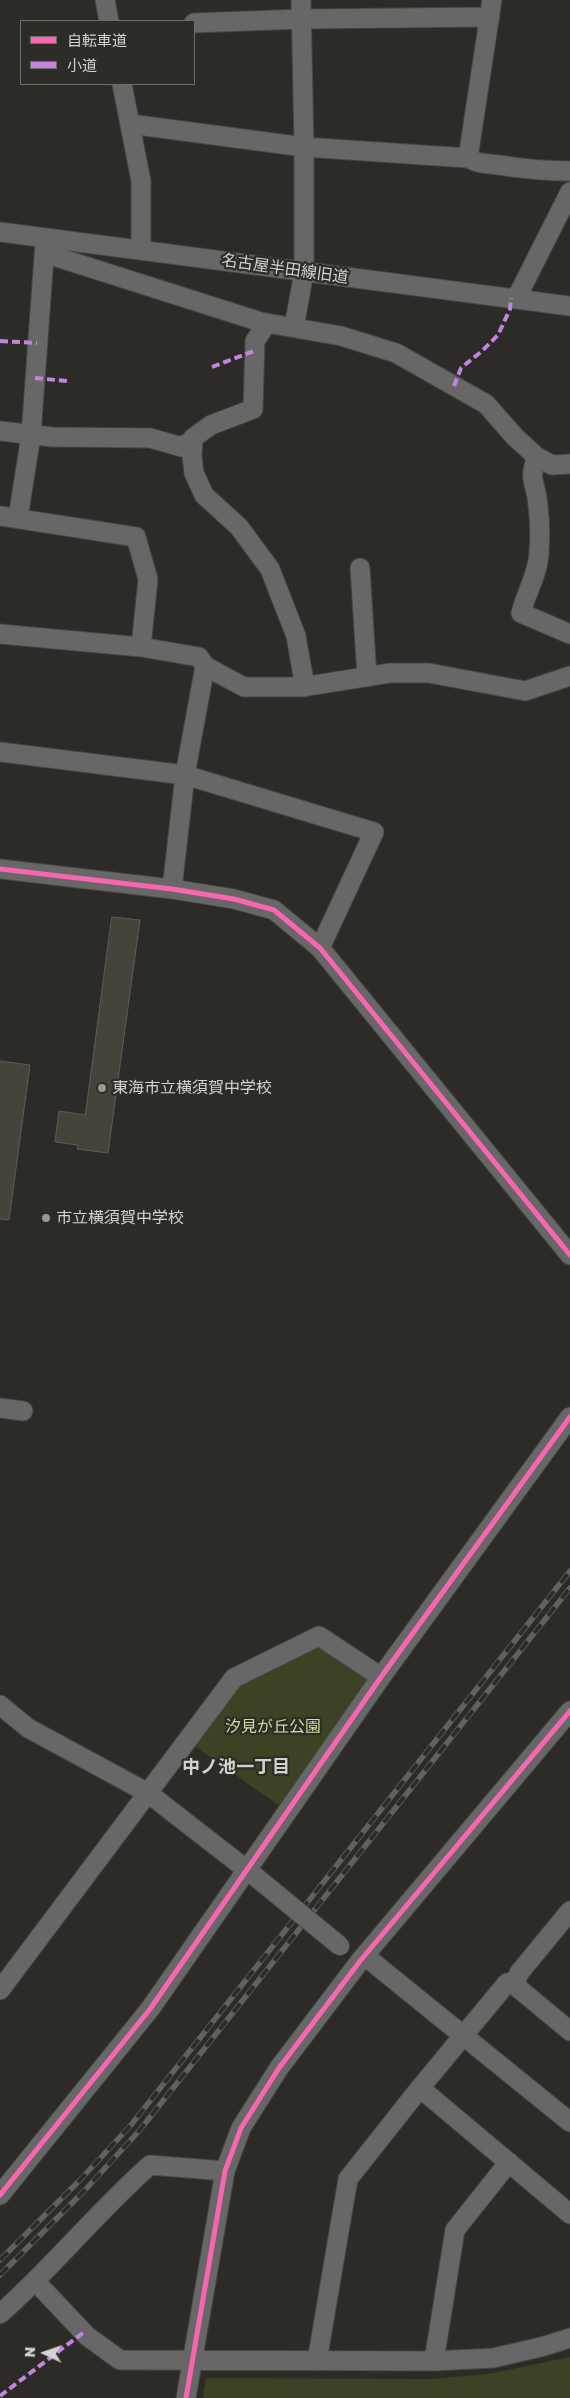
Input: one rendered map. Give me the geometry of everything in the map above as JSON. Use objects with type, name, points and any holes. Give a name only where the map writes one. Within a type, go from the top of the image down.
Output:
[{"type":"street","points":[[105,0],[109,20]]},
{"type":"street","points":[[294,327],[304,272],[301,9]]},
{"type":"street","points":[[195,23],[301,9],[491,9],[468,158]]},
{"type":"street","points":[[122,85],[141,181],[142,250]]},
{"type":"street","points":[[130,124],[304,147],[468,158],[478,164],[496,164],[531,170],[570,171]]},
{"type":"street","points":[[516,299],[570,192]]},
{"type":"street","name":"名古屋半田線旧道","points":[[0,232],[45,245],[142,250],[570,306]]},
{"type":"street","points":[[141,647],[148,579],[136,537],[9,517],[31,435],[45,245],[267,322],[341,336],[396,352],[486,404],[515,437],[537,457],[552,465],[570,464]]},
{"type":"street","points":[[267,322],[255,341],[253,408],[211,425],[193,438],[194,473],[204,495],[239,527],[270,569],[296,636],[305,686]]},
{"type":"street","points":[[0,431],[52,437],[150,438],[177,447],[182,447],[186,444],[192,445]]},
{"type":"street","points":[[537,457],[531,473],[538,506],[539,553],[536,573],[528,588],[520,613],[570,634]]},
{"type":"street","points":[[360,568],[367,677]]},
{"type":"street","points":[[0,634],[141,647],[199,657],[206,666],[244,687],[305,686],[390,673],[429,673],[525,691],[570,674]]},
{"type":"street","points":[[172,889],[185,775],[206,666]]},
{"type":"street","points":[[0,752],[185,775],[374,832],[320,948]]},
{"type":"street","points":[[0,870],[172,889],[234,899],[274,910],[320,948],[570,1255]]},
{"type":"street","points":[[0,1408],[23,1411]]},
{"type":"street","points":[[0,2195],[150,2009],[251,1874],[381,1677],[570,1417]]},
{"type":"street","points":[[0,1990],[234,1678],[319,1636],[381,1677]]},
{"type":"street","points":[[0,1705],[28,1728],[148,1793],[340,1946],[363,1959],[464,2034],[570,2122]]},
{"type":"street","points":[[186,2398],[225,2171],[242,2128],[279,2068],[363,1959],[570,1711]]},
{"type":"street","points":[[570,1911],[519,1973],[516,1981],[518,1988],[570,2031]]},
{"type":"street","points":[[317,2361],[348,2179],[464,2034],[507,1984],[516,1981]]},
{"type":"street","points":[[420,2088],[570,2214]]},
{"type":"street","points":[[434,2361],[455,2230],[509,2162]]},
{"type":"street","points":[[0,2314],[36,2282],[113,2198],[150,2165],[225,2171]]},
{"type":"street","points":[[36,2282],[87,2336],[120,2360],[193,2362],[434,2361],[493,2358],[541,2348],[570,2338]]},
{"type":"green space","name":"汐見が丘公園","points":[[319,1636],[381,1677],[287,1811],[187,1741],[234,1678]]},
{"type":"green space","points":[[570,2357],[570,2398],[203,2398],[206,2378],[431,2379],[488,2374]]},
{"type":"building","name":"東海市立横須賀中学校","points":[[112,917],[140,920],[108,1153],[77,1149],[78,1145],[55,1142],[59,1111],[85,1115]]},
{"type":"building","points":[[0,1061],[30,1065],[9,1220],[0,1219]]},
{"type":"railway","points":[[0,2260],[80,2180],[131,2125],[570,1571]]},
{"type":"railway","points":[[0,2275],[85,2190],[139,2131],[570,1588]]},
{"type":"marked path","points":[[454,386],[461,368],[498,335],[510,309],[511,298]]},
{"type":"marked path","points":[[0,341],[37,343]]},
{"type":"marked path","points":[[212,367],[254,351]]},
{"type":"marked path","points":[[35,378],[67,381]]},
{"type":"marked path","points":[[0,2396],[84,2332]]},
{"type":"cycle path","points":[[0,869],[172,889],[234,899],[274,910],[320,948],[570,1255]]},
{"type":"cycle path","points":[[0,2195],[150,2009],[381,1677],[570,1417]]},
{"type":"cycle path","points":[[186,2398],[225,2171],[241,2128],[279,2068],[360,1961],[570,1711]]},
{"type":"place","name":"東海市立横須賀中学校","points":[[102,1088]]},
{"type":"place","name":"市立横須賀中学校","points":[[46,1218]]},
{"type":"district","name":"中ノ池一丁目","points":[[236,1767]]}]
